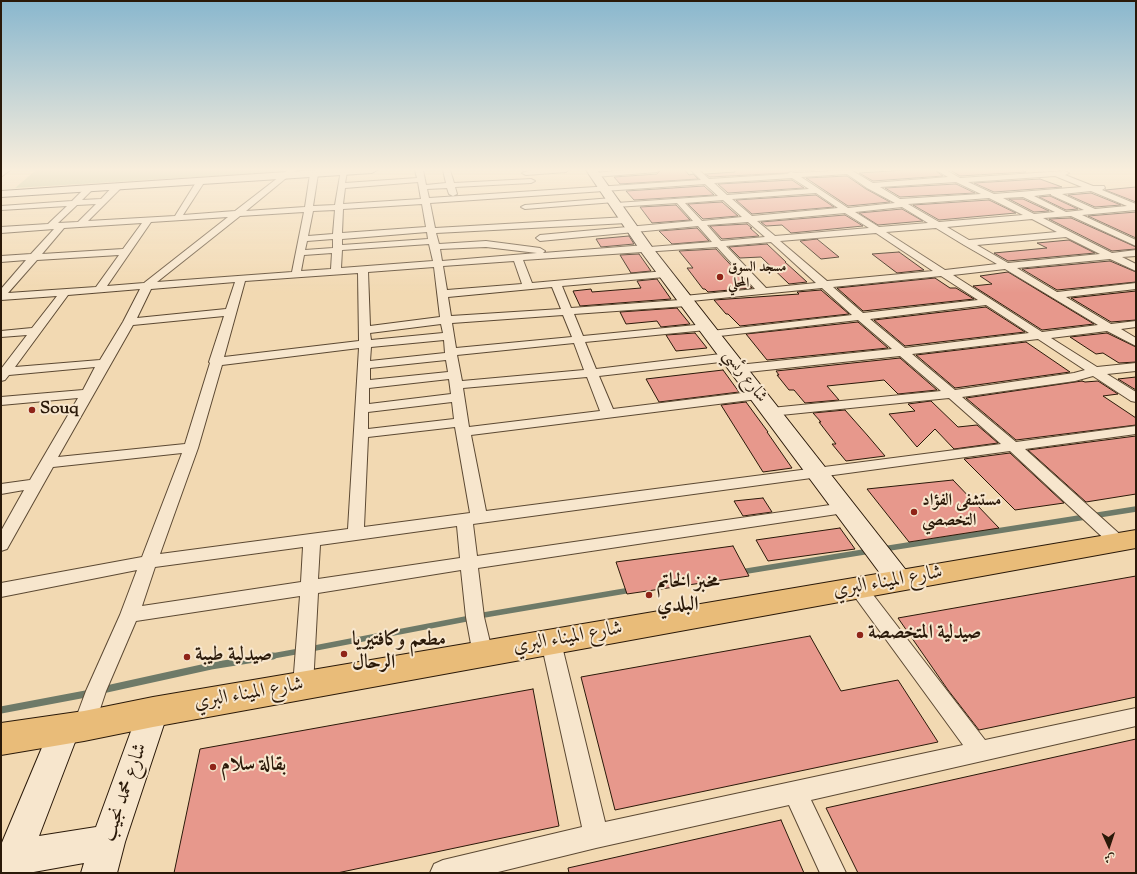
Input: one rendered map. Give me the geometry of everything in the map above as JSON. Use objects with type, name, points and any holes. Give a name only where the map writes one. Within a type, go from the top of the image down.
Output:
[{"type":"highway","name":"شارع الميناء البري","points":[[1,740],[1127,541]]},
{"type":"street","points":[[4,217],[10,211]]},
{"type":"street","points":[[80,225],[94,211]]},
{"type":"street","points":[[178,217],[182,211]]},
{"type":"street","points":[[1,545],[104,363],[129,322],[148,284],[242,211]]},
{"type":"street","points":[[1,230],[284,211]]},
{"type":"street","points":[[296,274],[310,211]]},
{"type":"street","points":[[336,271],[339,211]]},
{"type":"street","points":[[426,211],[438,264],[462,427],[472,519],[469,563],[475,617],[483,655]]},
{"type":"street","points":[[527,211],[549,254]]},
{"type":"street","points":[[530,216],[560,214],[565,211]]},
{"type":"street","name":"شارع رئسي","points":[[620,211],[646,249],[900,581]]},
{"type":"street","points":[[689,211],[763,291]]},
{"type":"street","points":[[740,211],[902,352],[1127,541]]},
{"type":"street","points":[[300,253],[494,228],[530,216],[560,214],[580,222],[630,225],[701,223],[838,211]]},
{"type":"street","points":[[847,211],[1136,398]]},
{"type":"street","points":[[914,211],[1136,343]]},
{"type":"street","points":[[1020,211],[1136,268]]},
{"type":"street","points":[[1062,211],[1136,243]]},
{"type":"street","points":[[1,296],[148,284],[363,270],[518,258],[549,254],[646,249],[1107,211]]},
{"type":"street","points":[[49,214],[65,212]]},
{"type":"street","points":[[50,227],[65,212]]},
{"type":"street","points":[[100,288],[149,219]]},
{"type":"street","points":[[580,222],[588,234]]},
{"type":"street","points":[[540,238],[588,234],[630,225]]},
{"type":"street","points":[[1,296],[61,226]]},
{"type":"street","points":[[494,228],[500,245]]},
{"type":"street","points":[[1,239],[11,229]]},
{"type":"street","points":[[967,243],[1068,234]]},
{"type":"street","points":[[303,239],[338,236],[432,237],[472,244],[500,245],[549,254]]},
{"type":"street","points":[[1,259],[126,252]]},
{"type":"street","points":[[364,330],[446,320],[567,312],[686,301],[763,291],[1136,253]]},
{"type":"street","points":[[518,258],[528,287]]},
{"type":"street","points":[[356,534],[365,344],[363,270]]},
{"type":"street","points":[[442,294],[666,274]]},
{"type":"street","points":[[103,858],[10,865],[74,728],[96,691],[128,615],[191,448],[215,362],[241,278]]},
{"type":"street","points":[[556,284],[608,413]]},
{"type":"street","points":[[1056,295],[1136,286]]},
{"type":"street","points":[[3,374],[34,331],[66,291]]},
{"type":"street","points":[[364,365],[578,340],[861,317],[989,302]]},
{"type":"street","points":[[129,322],[230,312]]},
{"type":"street","points":[[363,385],[456,386],[591,373],[902,352],[1136,324]]},
{"type":"street","points":[[1,334],[34,331]]},
{"type":"street","points":[[215,362],[365,344],[449,336]]},
{"type":"street","points":[[1,360],[15,358]]},
{"type":"street","points":[[3,374],[104,363]]},
{"type":"street","points":[[771,412],[953,394],[1075,377],[1094,371],[1136,367]]},
{"type":"street","points":[[362,409],[456,386]]},
{"type":"street","points":[[1,401],[87,393]]},
{"type":"street","points":[[360,434],[462,427],[608,413],[758,395]]},
{"type":"street","points":[[1,590],[148,562],[1136,430]]},
{"type":"street","points":[[47,463],[191,448]]},
{"type":"street","points":[[1,489],[35,484]]},
{"type":"street","points":[[128,615],[844,508]]},
{"type":"street","points":[[303,686],[312,540]]},
{"type":"street","points":[[858,588],[980,751]]},
{"type":"street","points":[[551,642],[596,836]]},
{"type":"street","name":"شارع محمد نجيب","points":[[103,858],[153,712]]},
{"type":"street","points":[[443,873],[596,836],[980,751],[1135,719]]},
{"type":"street","points":[[795,792],[833,873]]},
{"type":"building","points":[[643,211],[681,211],[690,220],[652,223]]},
{"type":"building","points":[[695,211],[732,211],[738,216],[703,219]]},
{"type":"building","points":[[748,211],[790,211],[752,214]]},
{"type":"building","points":[[905,211],[923,221],[878,225],[859,213]]},
{"type":"building","points":[[923,211],[1011,211],[1016,213],[939,220]]},
{"type":"building","points":[[1032,211],[1049,211],[1034,212]]},
{"type":"building","points":[[1136,212],[1136,238],[1088,216]]},
{"type":"building","points":[[845,215],[863,226],[791,233],[782,225],[766,226],[761,222]]},
{"type":"building","points":[[1071,218],[1136,247],[1136,249],[1112,251],[1049,219]]},
{"type":"building","points":[[747,224],[759,236],[722,239],[710,226]]},
{"type":"building","points":[[697,228],[709,241],[672,244],[659,231]]},
{"type":"building","points":[[629,236],[634,244],[601,247],[596,239]]},
{"type":"building","points":[[817,239],[839,257],[821,259],[800,241]]},
{"type":"building","points":[[1069,240],[1095,253],[1008,261],[994,253],[1047,248],[1037,243]]},
{"type":"building","points":[[767,244],[807,282],[789,284],[761,257],[740,258],[729,247]]},
{"type":"building","points":[[716,249],[752,288],[708,292],[703,289],[687,268],[693,268],[679,251]]},
{"type":"building","points":[[899,252],[924,270],[897,273],[872,254]]},
{"type":"building","points":[[639,254],[651,271],[631,273],[620,255]]},
{"type":"building","points":[[1110,261],[1136,272],[1136,282],[1057,290],[1022,269]]},
{"type":"building","points":[[1008,272],[1094,324],[1042,330],[973,286],[992,284],[980,276]]},
{"type":"building","points":[[935,278],[950,288],[956,288],[974,299],[863,311],[837,288]]},
{"type":"building","points":[[657,279],[671,299],[580,306],[573,291],[591,289],[592,292],[641,288],[637,281]]},
{"type":"building","points":[[821,290],[849,314],[740,326],[728,314],[726,314],[714,300],[799,294],[797,292]]},
{"type":"building","points":[[1136,291],[1136,320],[1111,322],[1071,298]]},
{"type":"building","points":[[986,307],[1025,332],[905,346],[874,320]]},
{"type":"building","points":[[677,308],[690,324],[661,327],[657,321],[626,324],[620,312]]},
{"type":"building","points":[[858,322],[888,348],[767,360],[746,334]]},
{"type":"building","points":[[695,333],[707,348],[676,351],[666,335]]},
{"type":"building","points":[[1107,333],[1136,347],[1136,362],[1119,363],[1103,353],[1096,354],[1070,337]]},
{"type":"building","points":[[1026,342],[1070,372],[955,388],[916,355]]},
{"type":"building","points":[[900,358],[937,390],[898,394],[884,380],[827,386],[839,400],[805,403],[794,390],[789,390],[777,375],[779,375],[776,371]]},
{"type":"building","points":[[723,370],[739,392],[659,402],[646,379]]},
{"type":"building","points":[[1136,377],[1136,390],[1118,379]]},
{"type":"building","points":[[1082,381],[1098,381],[1118,394],[1103,396],[1136,418],[1136,425],[1016,440],[966,398]]},
{"type":"building","points":[[931,401],[958,427],[977,425],[998,443],[954,449],[935,429],[917,447],[889,414],[915,411],[908,404]]},
{"type":"building","points":[[746,402],[792,468],[763,472],[721,405]]},
{"type":"building","points":[[845,410],[885,456],[846,461],[832,444],[836,444],[813,413]]},
{"type":"building","points":[[1136,436],[1136,494],[1086,502],[1028,450]]},
{"type":"building","points":[[1010,453],[1064,503],[1015,510],[964,459]]},
{"type":"building","name":"مستشفى الفؤاد التخصصي","points":[[953,480],[999,528],[909,542],[867,489]]},
{"type":"building","points":[[763,498],[772,512],[743,516],[734,501]]},
{"type":"building","points":[[840,528],[855,549],[768,561],[756,540]]},
{"type":"building","points":[[733,546],[749,576],[627,594],[616,562]]},
{"type":"building","points":[[1136,576],[1136,697],[979,730],[948,690],[898,618]]},
{"type":"building","points":[[810,636],[841,691],[898,680],[938,742],[615,810],[581,677]]},
{"type":"building","points":[[533,689],[559,826],[337,873],[174,873],[200,749]]},
{"type":"building","points":[[1136,739],[1136,873],[858,873],[826,808]]},
{"type":"building","points":[[781,820],[804,873],[569,873],[568,868]]},
{"type":"waterway","points":[[883,549],[1136,509]]},
{"type":"waterway","points":[[741,572],[870,551]]},
{"type":"waterway","points":[[478,616],[631,590]]},
{"type":"waterway","points":[[310,649],[471,618]]},
{"type":"waterway","points":[[269,657],[300,651]]},
{"type":"waterway","points":[[269,657],[273,656]]},
{"type":"waterway","points":[[102,690],[211,666],[269,657]]},
{"type":"waterway","points":[[1,710],[91,693]]},
{"type":"place","name":"مسجد السوق المحلي","points":[[720,277]]},
{"type":"place","name":"Souq","points":[[32,410]]},
{"type":"place","name":"مستشفى الفؤاد التخصصي","points":[[914,512]]},
{"type":"place","name":"مخبز الخاتم البلدي","points":[[649,595]]},
{"type":"place","name":"صيدلية المتخصصة","points":[[860,635]]},
{"type":"place","name":"مطعم وكافتيريا الرحال","points":[[344,654]]},
{"type":"place","name":"صيدلية طيبة","points":[[187,657]]},
{"type":"place","name":"بقالة سلام","points":[[213,767]]}]
